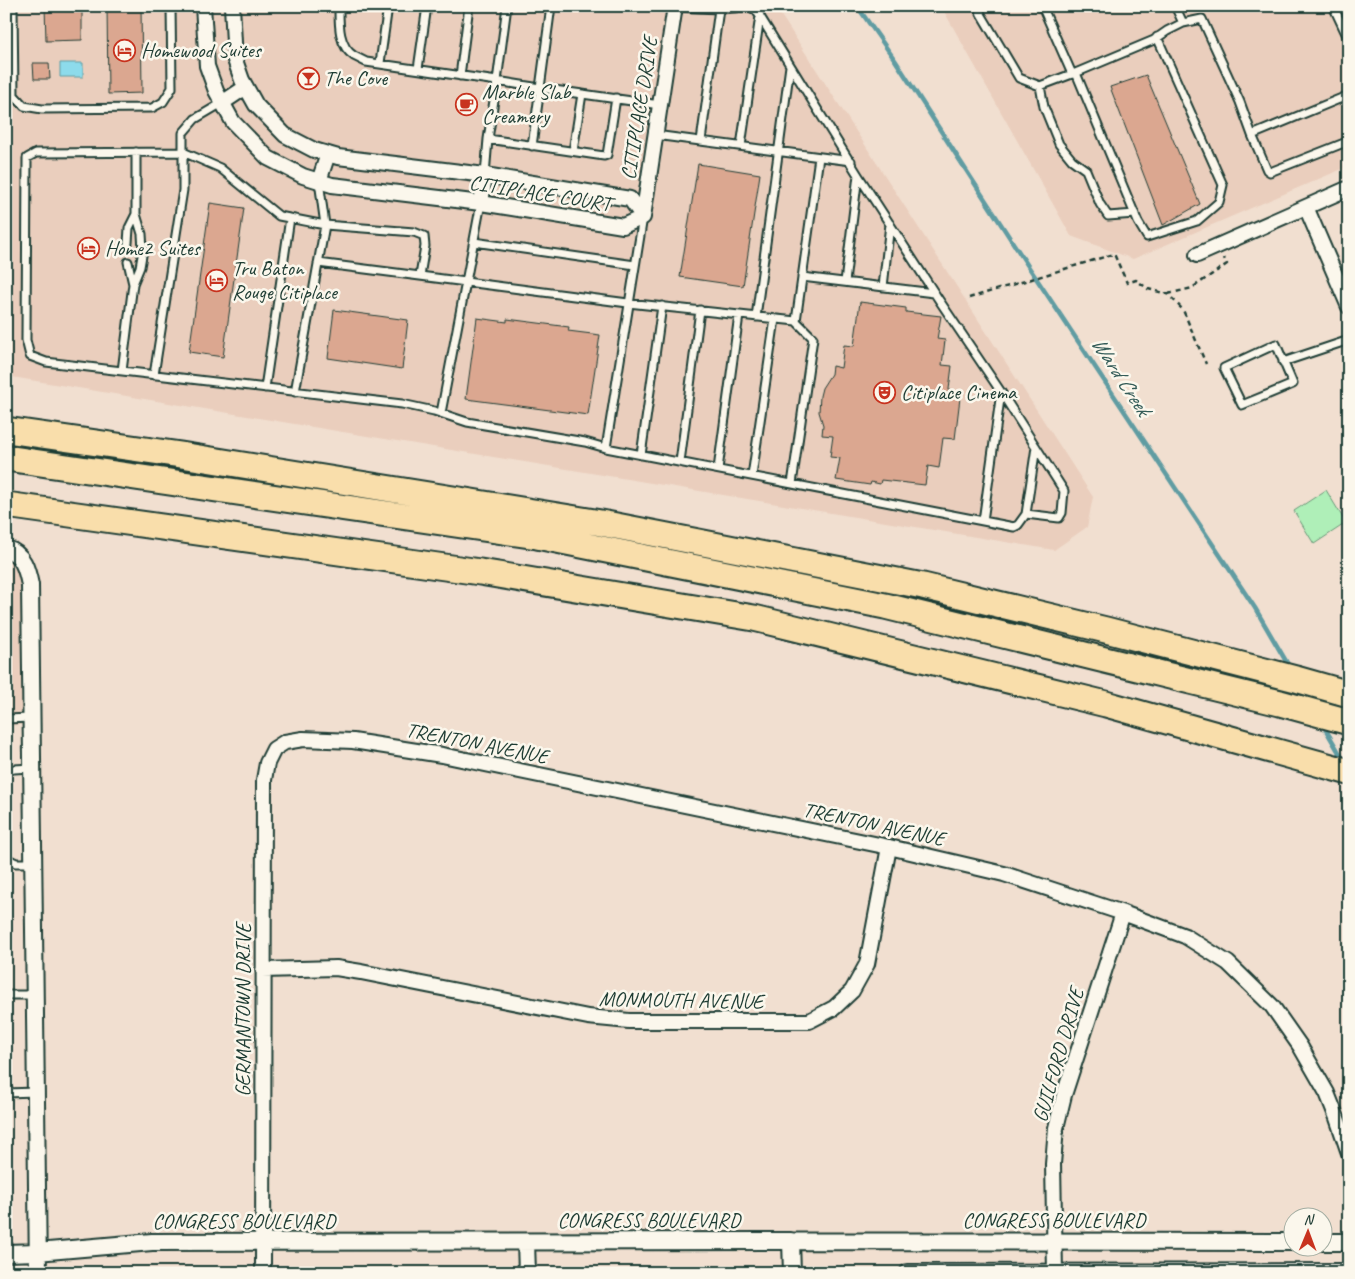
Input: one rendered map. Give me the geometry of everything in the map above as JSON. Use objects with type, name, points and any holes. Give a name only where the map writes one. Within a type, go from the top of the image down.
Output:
[{"type":"highway","points":[[6,430],[181,455],[601,523],[923,586],[1179,648],[1349,694]]},
{"type":"highway","points":[[6,458],[537,536],[885,606],[1280,703],[1349,722]]},
{"type":"highway","points":[[6,505],[480,572],[754,618],[1106,704],[1349,772]]},
{"type":"street","name":"CITIPLACE COURT","points":[[203,6],[207,66],[216,91],[233,122],[268,158],[303,176],[332,185],[481,203],[623,226],[643,216],[630,199],[485,175],[338,157],[314,150],[285,135],[256,105],[242,80],[236,60],[232,6]]},
{"type":"street","name":"CITIPLACE DRIVE","points":[[643,216],[675,6]]},
{"type":"street","points":[[222,102],[246,87]]},
{"type":"street","points":[[319,181],[328,154]]},
{"type":"street","points":[[481,203],[485,175]]},
{"type":"street","points":[[1197,254],[1348,188]]},
{"type":"street","points":[[1306,207],[1349,307]]},
{"type":"street","points":[[6,549],[11,550],[21,558],[27,570],[30,585],[38,1273]]},
{"type":"street","name":"TRENTON AVENUE","points":[[274,749],[285,742],[303,739],[354,741],[442,755],[889,847],[1004,874],[1123,913],[1185,936],[1228,963],[1272,1006],[1300,1046],[1326,1093],[1349,1153]]},
{"type":"street","name":"GERMANTOWN DRIVE","points":[[263,1273],[264,780],[267,763],[274,749]]},
{"type":"street","name":"MONMOUTH AVENUE","points":[[263,970],[336,968],[588,1017],[629,1022],[809,1021],[834,1008],[852,991],[867,964],[889,847]]},
{"type":"street","name":"GUILFORD DRIVE","points":[[1055,1272],[1053,1164],[1056,1128],[1064,1095],[1123,913]]},
{"type":"street","points":[[791,1241],[792,1273]]},
{"type":"street","name":"CONGRESS BOULEVARD","points":[[6,1253],[152,1242],[1282,1242]]},
{"type":"street","points":[[526,1242],[527,1273]]},
{"type":"street","points":[[1332,1242],[1349,1242]]},
{"type":"street","points":[[908,1273],[1349,1272]]},
{"type":"lane","points":[[13,6],[14,95],[24,106],[42,109],[152,108],[163,102],[172,88],[171,6]]},
{"type":"lane","points":[[339,6],[341,38],[345,47],[353,56],[366,62],[660,105]]},
{"type":"lane","points":[[380,63],[388,6]]},
{"type":"lane","points":[[418,69],[427,6]]},
{"type":"lane","points":[[460,76],[469,6]]},
{"type":"lane","points":[[485,175],[488,139],[507,6]]},
{"type":"lane","points":[[532,146],[551,6]]},
{"type":"lane","points":[[675,6],[749,7],[756,10],[858,175],[1001,392],[1064,492],[1062,513],[1059,518],[1026,514]]},
{"type":"lane","points":[[978,6],[1019,78],[1040,86],[1157,38],[1183,23],[1202,19],[1240,102],[1267,170],[1270,172],[1349,141]]},
{"type":"lane","points":[[1042,6],[1074,73],[1138,222],[1148,237],[1197,221],[1219,202],[1223,185],[1157,38]]},
{"type":"lane","points":[[1175,6],[1183,23]]},
{"type":"lane","points":[[1333,6],[1349,40]]},
{"type":"lane","points":[[701,141],[719,8]]},
{"type":"lane","points":[[741,146],[760,16]]},
{"type":"lane","points":[[756,316],[790,66]]},
{"type":"lane","points":[[1040,86],[1044,107],[1059,144],[1072,160],[1086,170],[1100,204],[1108,216],[1135,214]]},
{"type":"lane","points":[[573,152],[582,94]]},
{"type":"lane","points":[[1252,135],[1349,95]]},
{"type":"lane","points":[[488,139],[604,156],[607,155],[616,98]]},
{"type":"lane","points":[[154,376],[183,190],[183,133],[195,119],[222,102]]},
{"type":"lane","points":[[655,135],[851,161]]},
{"type":"lane","points":[[122,371],[133,284],[140,267],[143,250],[142,234],[136,214],[136,152]]},
{"type":"lane","points":[[420,276],[425,246],[424,236],[414,232],[325,224],[279,216],[220,168],[183,152],[36,153],[27,158],[26,340],[30,356],[46,362],[402,404],[441,413],[467,422],[585,442],[641,455],[1014,527],[1018,525],[1026,514],[1036,446]]},
{"type":"lane","points":[[796,321],[819,157]]},
{"type":"lane","points":[[845,282],[858,175]]},
{"type":"lane","points":[[295,392],[325,224],[319,181]]},
{"type":"lane","points":[[441,413],[481,203]]},
{"type":"lane","points":[[128,243],[129,228],[136,214]]},
{"type":"lane","points":[[606,448],[643,216]]},
{"type":"lane","points":[[265,388],[290,218]]},
{"type":"lane","points":[[883,287],[890,223]]},
{"type":"lane","points":[[474,242],[635,265]]},
{"type":"lane","points":[[128,262],[133,284]]},
{"type":"lane","points":[[318,263],[628,303],[796,321],[813,338],[792,484]]},
{"type":"lane","points":[[802,277],[934,293]]},
{"type":"lane","points":[[641,455],[662,306]]},
{"type":"lane","points":[[680,462],[700,310]]},
{"type":"lane","points":[[718,469],[739,315]]},
{"type":"lane","points":[[752,476],[775,319]]},
{"type":"lane","points":[[1283,362],[1349,340]]},
{"type":"lane","points":[[1276,344],[1283,362],[1293,384],[1242,405],[1224,368],[1276,344]]},
{"type":"lane","points":[[983,521],[1001,392]]},
{"type":"lane","points":[[6,719],[31,718]]},
{"type":"lane","points":[[6,770],[32,768]]},
{"type":"lane","points":[[6,858],[16,863],[33,863]]},
{"type":"lane","points":[[6,995],[34,995]]},
{"type":"lane","points":[[6,1093],[36,1092]]},
{"type":"path","points":[[1168,294],[1192,288],[1227,264],[1218,245]]},
{"type":"path","points":[[969,298],[1114,254],[1127,284],[1136,280],[1148,288],[1168,294],[1183,310],[1206,364]]},
{"type":"shaded area","points":[[6,6],[775,6],[1093,497],[1087,527],[1054,550],[6,376]]},
{"type":"shaded area","points":[[941,6],[1349,6],[1349,166],[1133,259],[1071,236]]},
{"type":"shaded area","points":[[6,549],[27,570],[31,724],[6,726]]},
{"type":"green space","points":[[1326,490],[1346,523],[1314,544],[1294,511]]},
{"type":"water","points":[[60,63],[83,63],[83,77],[60,77]]},
{"type":"building","name":"Homewood Suites","points":[[45,6],[82,6],[82,40],[46,41]]},
{"type":"building","name":"Homewood Suites","points":[[107,6],[141,6],[142,93],[108,94]]},
{"type":"building","points":[[33,63],[49,63],[50,79],[34,79]]},
{"type":"building","points":[[1146,75],[1200,204],[1163,225],[1110,87]]},
{"type":"building","points":[[698,164],[760,174],[743,286],[680,277]]},
{"type":"building","name":"Tru Baton Rouge Citiplace","points":[[210,203],[244,208],[223,357],[189,352]]},
{"type":"building","name":"Citiplace Cinema","points":[[860,302],[906,308],[906,312],[941,316],[937,339],[945,340],[942,365],[952,366],[948,397],[960,398],[955,439],[943,438],[939,468],[928,466],[925,485],[881,480],[880,484],[871,482],[870,485],[836,480],[840,458],[830,457],[833,436],[822,435],[823,425],[819,412],[820,396],[822,388],[831,374],[832,366],[841,368],[844,345],[854,346]]},
{"type":"building","points":[[334,310],[408,320],[402,369],[328,358]]},
{"type":"building","points":[[477,318],[507,322],[507,319],[569,327],[568,331],[600,335],[588,415],[466,399]]},
{"type":"waterway","name":"Ward Creek","points":[[857,6],[895,60],[1028,266],[1255,608],[1290,668]]},
{"type":"waterway","name":"Ward Creek","points":[[1323,725],[1344,761]]},
{"type":"place","name":"Homewood Suites","points":[[125,50]]},
{"type":"place","name":"The Cove","points":[[308,78]]},
{"type":"place","name":"Marble Slab Creamery","points":[[466,104]]},
{"type":"place","name":"Home2 Suites","points":[[89,248]]},
{"type":"place","name":"Tru Baton Rouge Citiplace","points":[[216,280]]},
{"type":"place","name":"Citiplace Cinema","points":[[885,392]]}]
